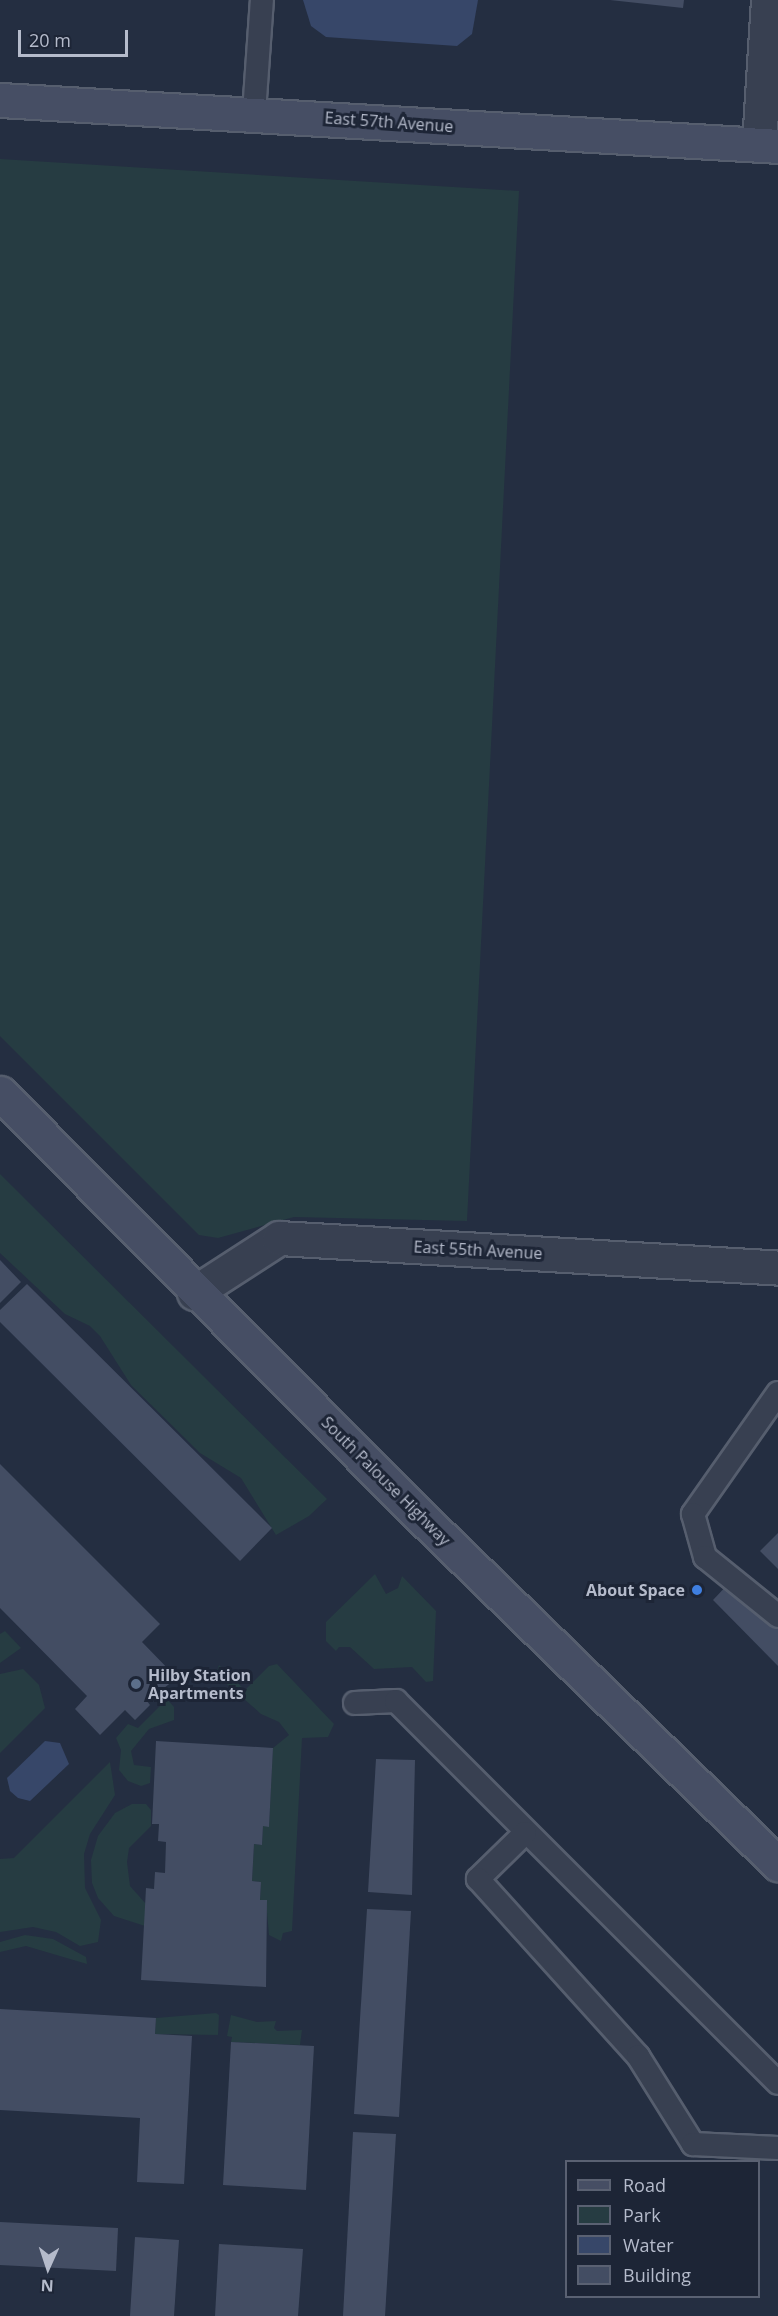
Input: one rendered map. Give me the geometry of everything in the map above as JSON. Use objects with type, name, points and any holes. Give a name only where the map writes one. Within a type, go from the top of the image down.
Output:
[{"type":"main road","name":"East 57th Avenue","points":[[0,100],[254,113],[768,145]]},
{"type":"main road","name":"South Palouse Highway","points":[[0,1093],[194,1293],[778,1864]]},
{"type":"street","points":[[768,0],[768,145]]},
{"type":"street","name":"East 55th Avenue","points":[[194,1293],[279,1238],[778,1268]]},
{"type":"lane","points":[[254,113],[262,0]]},
{"type":"lane","points":[[778,1393],[693,1514],[705,1557],[727,1572],[778,1616]]},
{"type":"lane","points":[[355,1702],[396,1701],[525,1833],[778,2083]]},
{"type":"lane","points":[[525,1833],[478,1879],[638,2056],[693,2144],[778,2148]]},
{"type":"green space","points":[[0,159],[519,191],[467,1221],[294,1217],[218,1238],[199,1235],[0,1036]]},
{"type":"green space","points":[[0,1174],[327,1499],[309,1516],[276,1535],[241,1478],[200,1453],[131,1385],[100,1336],[90,1326],[65,1314],[0,1253]]},
{"type":"green space","points":[[375,1574],[386,1594],[398,1588],[402,1576],[436,1611],[433,1681],[426,1682],[412,1667],[374,1669],[350,1647],[339,1647],[336,1651],[326,1641],[326,1622]]},
{"type":"green space","points":[[5,1631],[21,1648],[0,1663],[0,1634]]},
{"type":"green space","points":[[277,1664],[334,1724],[328,1737],[302,1738],[292,1931],[283,1933],[281,1941],[269,1935],[266,1901],[260,1900],[261,1882],[252,1881],[254,1844],[262,1845],[263,1826],[269,1826],[273,1748],[289,1735],[279,1722],[261,1714],[220,1678],[217,1671],[219,1665],[245,1690],[269,1666]]},
{"type":"green space","points":[[23,1669],[39,1685],[45,1708],[0,1753],[0,1674]]},
{"type":"green space","points":[[167,1699],[174,1707],[174,1720],[149,1729],[131,1751],[134,1765],[151,1767],[150,1783],[141,1786],[128,1781],[119,1770],[121,1750],[116,1738],[128,1724],[138,1728]]},
{"type":"green space","points":[[110,1762],[115,1795],[90,1834],[84,1854],[85,1888],[101,1920],[98,1942],[80,1946],[56,1932],[33,1927],[0,1932],[0,1859],[14,1858]]},
{"type":"green space","points":[[132,1804],[146,1804],[151,1810],[151,1826],[129,1848],[127,1862],[130,1886],[146,1904],[145,1926],[114,1916],[98,1898],[92,1883],[91,1860],[98,1836],[115,1813]]},
{"type":"green space","points":[[25,1935],[53,1939],[86,1957],[87,1964],[26,1946],[0,1952],[0,1942]]},
{"type":"green space","points":[[216,2013],[219,2015],[218,2035],[155,2034],[156,2018]]},
{"type":"green space","points":[[231,2015],[257,2022],[276,2021],[274,2028],[277,2031],[302,2030],[300,2045],[231,2042],[232,2037],[227,2036]]},
{"type":"water","points":[[303,0],[478,0],[472,34],[457,46],[326,37],[311,26]]},
{"type":"water","points":[[45,1741],[60,1743],[69,1764],[30,1801],[18,1798],[10,1791],[7,1778]]},
{"type":"building","points":[[610,0],[684,0],[683,8]]},
{"type":"building","points":[[0,1260],[21,1282],[0,1303]]},
{"type":"building","points":[[27,1284],[272,1528],[240,1561],[0,1322],[0,1310]]},
{"type":"building","points":[[0,1464],[160,1624],[142,1642],[177,1678],[147,1701],[150,1705],[135,1720],[125,1710],[100,1735],[75,1709],[87,1696],[0,1608]]},
{"type":"building","points":[[778,1533],[778,1569],[760,1551]]},
{"type":"building","points":[[731,1581],[778,1628],[778,1666],[713,1600]]},
{"type":"building","points":[[156,1741],[273,1748],[269,1827],[263,1826],[262,1845],[254,1844],[252,1881],[261,1882],[260,1900],[267,1900],[266,1987],[141,1980],[146,1888],[154,1889],[155,1872],[165,1873],[166,1842],[158,1841],[159,1824],[152,1824]]},
{"type":"building","points":[[376,1759],[415,1760],[412,1895],[368,1892]]},
{"type":"building","points":[[367,1909],[411,1911],[399,2117],[354,2114]]},
{"type":"building","points":[[0,2009],[156,2018],[155,2034],[192,2036],[184,2184],[137,2182],[140,2118],[0,2110]]},
{"type":"building","points":[[231,2042],[314,2046],[306,2190],[223,2185]]},
{"type":"building","points":[[353,2132],[396,2134],[385,2316],[343,2316]]},
{"type":"building","points":[[0,2222],[118,2228],[116,2271],[0,2265]]},
{"type":"building","points":[[135,2237],[179,2240],[174,2316],[130,2316]]},
{"type":"building","points":[[219,2244],[303,2249],[298,2316],[215,2316]]},
{"type":"place","name":"About Space","points":[[697,1590]]},
{"type":"place","name":"Hilby Station Apartments","points":[[136,1684]]}]
